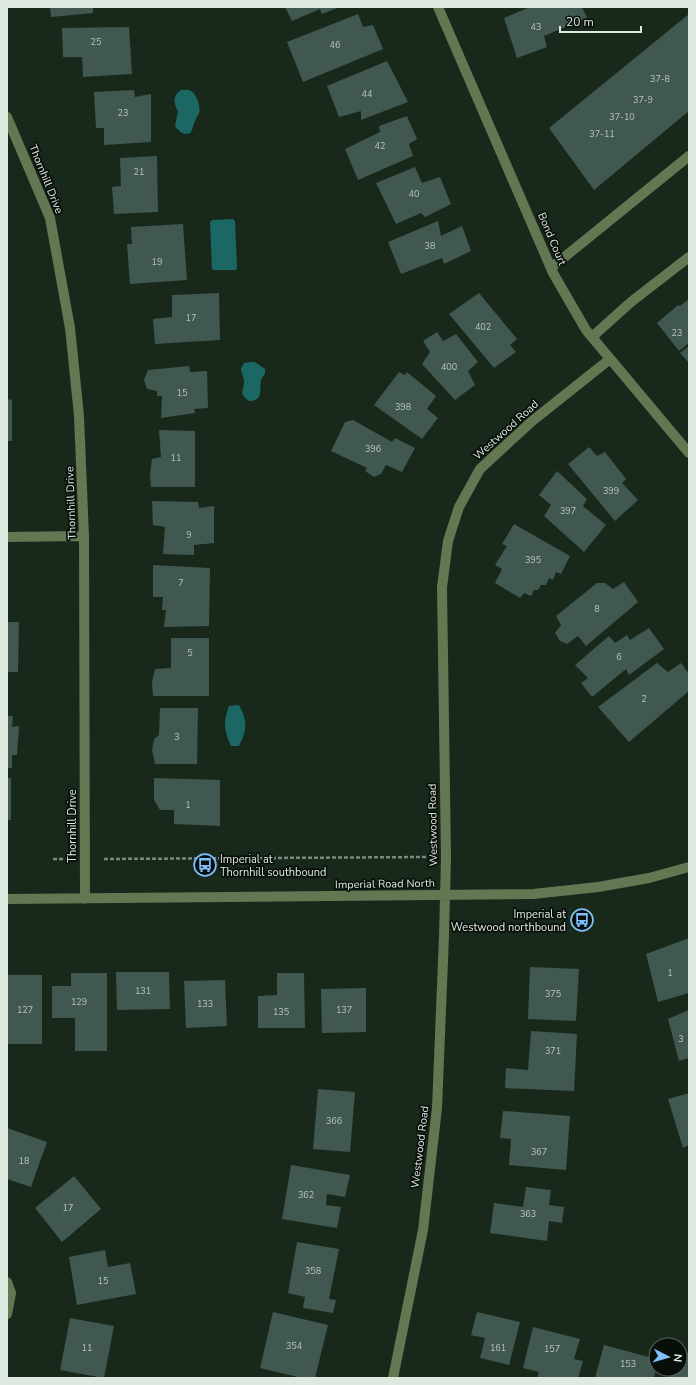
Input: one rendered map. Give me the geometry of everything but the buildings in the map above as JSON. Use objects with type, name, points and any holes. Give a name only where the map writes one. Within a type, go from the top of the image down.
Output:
[{"type":"street","name":"Bond Court","points":[[438,7],[551,268],[586,330],[689,453]]},
{"type":"street","name":"Thornhill Drive","points":[[7,117],[50,218],[70,328],[79,416],[84,536],[84,899]]},
{"type":"street","points":[[551,268],[689,156]]},
{"type":"street","points":[[592,337],[631,302],[689,257]]},
{"type":"street","name":"Westwood Road","points":[[393,1378],[422,1230],[437,1108],[446,857],[442,587],[448,541],[459,507],[480,469],[531,422],[610,359]]},
{"type":"street","points":[[7,537],[84,536]]},
{"type":"street","name":"Imperial Road North","points":[[7,899],[533,894],[598,887],[649,878],[689,867]]},
{"type":"street","points":[[7,1282],[11,1293],[7,1314]]},
{"type":"path","points":[[53,859],[446,857]]},
{"type":"water","points":[[181,90],[191,91],[198,101],[199,113],[192,130],[188,134],[181,132],[175,126],[178,111],[175,105],[175,97]]},
{"type":"water","points":[[233,219],[235,221],[236,270],[214,270],[212,269],[210,222],[212,220]]},
{"type":"water","points":[[255,362],[265,369],[265,372],[261,381],[259,397],[249,401],[243,394],[244,381],[241,369],[244,363]]},
{"type":"water","points":[[239,705],[244,716],[245,730],[239,746],[231,746],[227,736],[225,722],[229,706]]},
{"type":"place","name":"Imperial at Thornhill southbound","points":[[205,865]]},
{"type":"place","name":"Imperial at Westwood northbound","points":[[582,920]]}]
